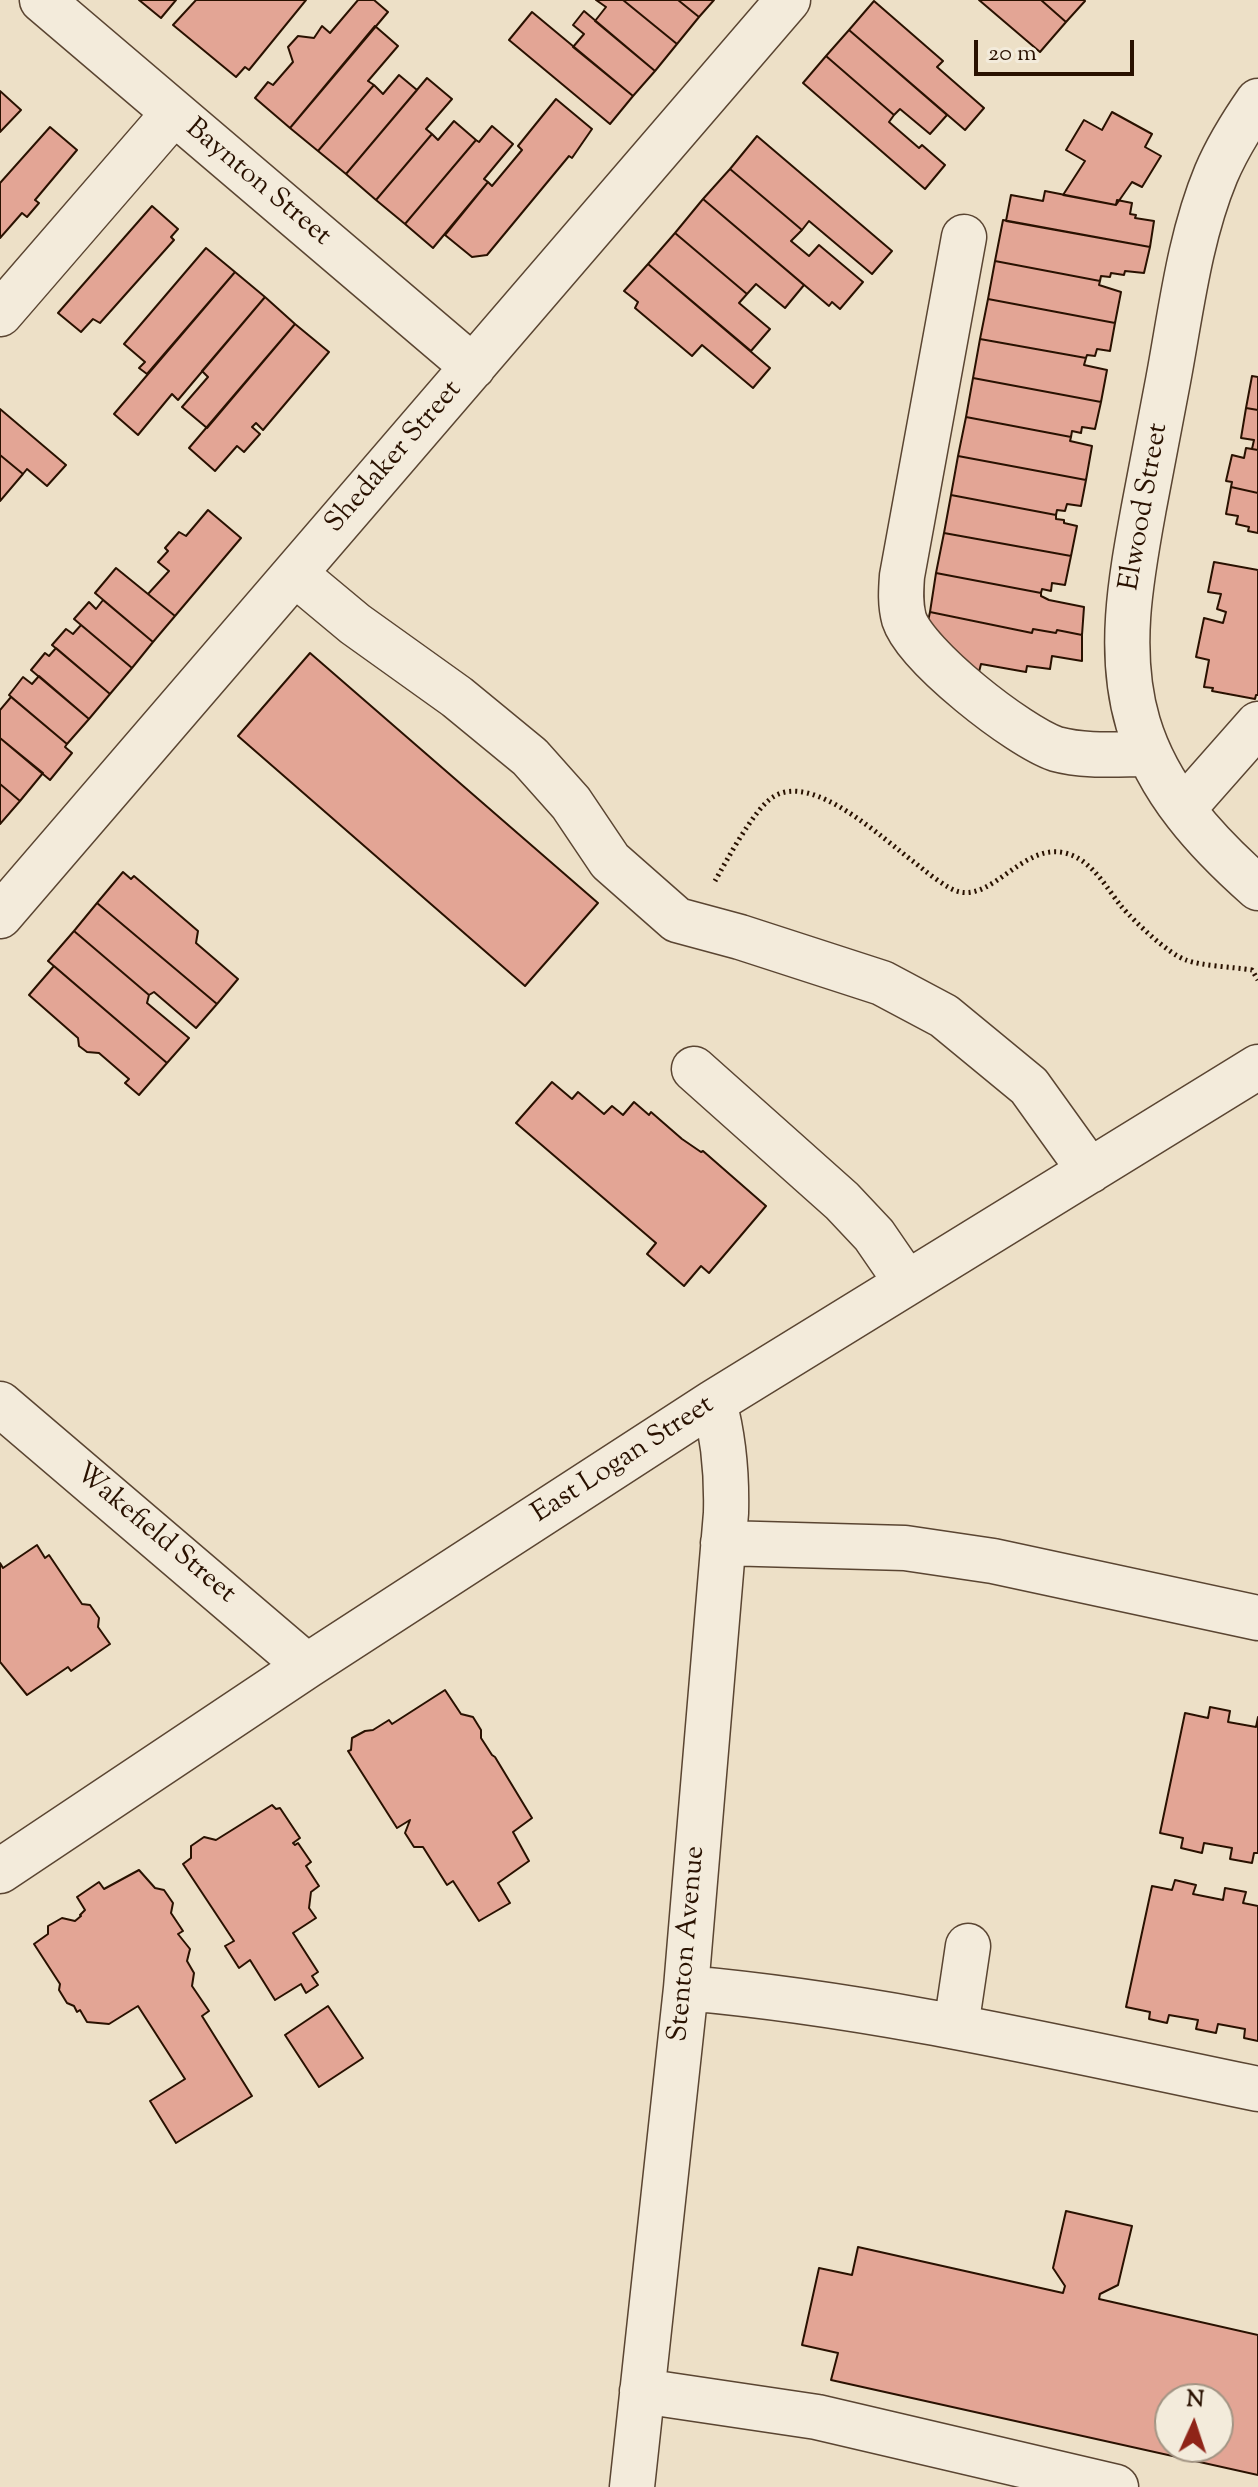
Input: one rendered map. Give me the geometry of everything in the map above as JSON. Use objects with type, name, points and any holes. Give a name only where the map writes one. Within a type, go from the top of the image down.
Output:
[{"type":"street","name":"Baynton Street","points":[[42,0],[473,367]]},
{"type":"street","name":"Shedaker Street","points":[[0,916],[788,0]]},
{"type":"street","name":"Elwood Street","points":[[1258,101],[1236,133],[1216,174],[1192,254],[1132,574],[1126,649],[1137,720],[1148,754],[1183,809],[1220,854],[1258,888]]},
{"type":"street","points":[[0,314],[173,114]]},
{"type":"street","points":[[964,237],[902,576],[900,597],[904,621],[940,666],[1024,733],[1057,749],[1148,754]]},
{"type":"street","points":[[295,574],[355,624],[457,697],[530,757],[571,803],[610,861],[677,920],[882,983],[944,1016],[1029,1086],[1090,1171]]},
{"type":"street","points":[[1183,809],[1258,724]]},
{"type":"street","name":"East Logan Street","points":[[0,1871],[307,1666],[714,1402],[1258,1067]]},
{"type":"street","points":[[694,1069],[842,1201],[874,1235],[907,1283]]},
{"type":"street","name":"Stenton Avenue","points":[[632,2487],[686,1988],[723,1543],[727,1479],[723,1438],[714,1402]]},
{"type":"street","name":"Wakefield Street","points":[[0,1404],[307,1666]]},
{"type":"street","points":[[723,1543],[919,1550],[993,1561],[1258,1618]]},
{"type":"street","points":[[956,2027],[968,1946]]},
{"type":"street","points":[[686,1988],[734,1992],[956,2027],[1258,2089]]},
{"type":"street","points":[[642,2391],[817,2417],[1116,2487]]},
{"type":"path","points":[[677,920],[705,898],[744,831],[773,796],[796,790],[826,797],[928,873],[960,892],[983,889],[1013,867],[1044,853],[1066,853],[1091,868],[1124,909],[1186,960],[1252,970],[1258,980]]},
{"type":"building","points":[[139,0],[176,0],[161,18]]},
{"type":"building","points":[[196,0],[306,0],[249,70],[245,67],[236,77],[173,25]]},
{"type":"building","points":[[358,0],[374,0],[388,12],[290,128],[255,98],[268,82],[273,85],[293,62],[288,47],[298,36],[314,38],[322,26],[330,33]]},
{"type":"building","points":[[596,0],[623,0],[677,44],[655,71],[595,21],[606,7]]},
{"type":"building","points":[[623,0],[678,0],[699,17],[677,44]]},
{"type":"building","points":[[678,0],[714,0],[699,17]]},
{"type":"building","points":[[979,0],[1041,0],[1066,22],[1040,52]]},
{"type":"building","points":[[1041,0],[1084,0],[1085,1],[1066,22]]},
{"type":"building","points":[[874,1],[943,61],[937,67],[984,108],[965,130],[849,30]]},
{"type":"building","points":[[584,11],[655,71],[633,96],[573,47],[584,34],[573,25]]},
{"type":"building","points":[[532,12],[633,96],[610,124],[509,40]]},
{"type":"building","points":[[375,26],[398,46],[368,81],[374,85],[318,151],[290,128]]},
{"type":"building","points":[[849,30],[947,115],[930,134],[900,109],[894,115],[826,56]]},
{"type":"building","points":[[826,56],[894,115],[889,122],[945,165],[925,189],[803,83]]},
{"type":"building","points":[[399,75],[417,90],[346,174],[318,151],[374,85],[383,94]]},
{"type":"building","points":[[427,78],[452,99],[426,129],[432,134],[376,200],[346,174]]},
{"type":"building","points":[[0,91],[21,110],[0,132]]},
{"type":"building","points":[[556,99],[592,129],[572,158],[569,156],[487,255],[472,257],[445,235],[488,182],[492,186],[522,150],[518,146]]},
{"type":"building","points":[[1112,112],[1152,134],[1145,147],[1161,156],[1142,187],[1132,182],[1116,205],[1063,195],[1085,161],[1066,150],[1084,120],[1102,130]]},
{"type":"building","points":[[454,121],[476,140],[405,224],[376,200],[432,134],[438,140]]},
{"type":"building","points":[[492,126],[513,144],[484,179],[488,182],[433,248],[405,224],[476,140],[479,142]]},
{"type":"building","points":[[50,127],[77,150],[35,200],[39,203],[27,217],[22,213],[0,238],[0,183]]},
{"type":"building","points":[[757,136],[892,251],[872,274],[809,221],[802,230],[730,169]]},
{"type":"building","points":[[730,169],[802,230],[791,241],[809,256],[819,245],[863,282],[840,309],[832,302],[829,306],[703,199]]},
{"type":"building","points":[[1045,191],[1116,205],[1117,200],[1132,203],[1130,214],[1136,215],[1135,218],[1154,221],[1150,247],[1006,221],[1011,195],[1043,201]]},
{"type":"building","points":[[703,199],[804,285],[785,308],[756,284],[747,294],[675,233]]},
{"type":"building","points":[[152,206],[178,229],[171,237],[174,240],[100,323],[93,319],[81,332],[58,313]]},
{"type":"building","points":[[1003,220],[1150,247],[1144,273],[1111,273],[1110,277],[1101,276],[1100,281],[995,261]]},
{"type":"building","points":[[675,233],[747,294],[739,303],[770,329],[751,351],[648,264]]},
{"type":"building","points":[[206,248],[235,272],[147,374],[139,368],[145,362],[124,344]]},
{"type":"building","points":[[995,261],[1100,281],[1099,285],[1121,292],[1115,323],[988,299]]},
{"type":"building","points":[[648,264],[770,368],[753,388],[702,345],[692,356],[635,308],[638,302],[624,291]]},
{"type":"building","points":[[235,272],[265,297],[178,400],[172,394],[138,435],[114,414]]},
{"type":"building","points":[[265,297],[295,324],[207,428],[182,407],[208,377],[202,371]]},
{"type":"building","points":[[988,299],[1115,323],[1110,351],[1097,349],[1095,356],[1087,355],[1086,358],[980,339]]},
{"type":"building","points":[[295,324],[329,352],[263,430],[256,423],[252,427],[260,434],[244,452],[237,446],[215,471],[189,448]]},
{"type":"building","points":[[980,339],[1086,358],[1084,365],[1107,370],[1101,402],[973,378]]},
{"type":"building","points":[[1252,376],[1258,377],[1258,410],[1246,408]]},
{"type":"building","points":[[973,378],[1101,402],[1095,429],[1082,427],[1081,433],[1072,431],[1071,437],[966,417]]},
{"type":"building","points":[[1246,408],[1258,410],[1258,450],[1252,449],[1254,440],[1241,438]]},
{"type":"building","points":[[0,409],[66,465],[47,486],[27,469],[23,474],[0,455]]},
{"type":"building","points":[[966,417],[1071,437],[1070,441],[1092,446],[1086,480],[958,456]]},
{"type":"building","points":[[1246,448],[1258,450],[1258,493],[1231,487],[1232,482],[1226,481],[1232,455],[1244,458]]},
{"type":"building","points":[[0,455],[23,474],[0,501]]},
{"type":"building","points":[[958,456],[1086,480],[1081,506],[1067,504],[1065,511],[1057,510],[1056,515],[951,495]]},
{"type":"building","points":[[1231,487],[1258,493],[1258,533],[1236,524],[1238,516],[1226,514]]},
{"type":"building","points":[[951,495],[1056,515],[1056,519],[1077,526],[1071,556],[944,533]]},
{"type":"building","points":[[208,510],[241,538],[175,616],[148,594],[169,571],[158,562],[168,551],[165,548],[179,532],[186,536]]},
{"type":"building","points":[[944,533],[1071,556],[1065,585],[1052,583],[1051,591],[1042,589],[1041,593],[936,573]]},
{"type":"building","points":[[1214,562],[1258,570],[1258,695],[1255,699],[1204,687],[1209,660],[1196,657],[1204,618],[1223,623],[1226,612],[1217,609],[1221,594],[1208,592]]},
{"type":"building","points":[[116,568],[175,616],[153,642],[95,593]]},
{"type":"building","points":[[936,573],[1041,593],[1049,600],[1084,607],[1082,635],[1033,629],[1032,633],[930,612]]},
{"type":"building","points":[[103,600],[153,642],[132,668],[74,619],[89,602],[96,609]]},
{"type":"building","points":[[930,612],[1032,633],[1033,629],[1082,635],[1082,661],[1052,656],[1050,669],[1027,666],[1026,672],[981,664],[979,672],[925,635]]},
{"type":"building","points":[[81,625],[132,668],[110,694],[52,645],[66,629],[73,634]]},
{"type":"building","points":[[56,648],[110,694],[89,719],[31,670],[45,653],[49,656]]},
{"type":"building","points":[[310,653],[598,903],[525,986],[238,736]]},
{"type":"building","points":[[39,676],[89,719],[67,744],[9,695],[23,677],[32,684]]},
{"type":"building","points":[[11,697],[67,744],[65,747],[72,753],[50,780],[0,738],[0,710]]},
{"type":"building","points":[[0,738],[43,773],[20,801],[0,784]]},
{"type":"building","points":[[0,784],[20,801],[0,824]]},
{"type":"building","points":[[123,872],[131,879],[134,876],[198,931],[196,943],[238,979],[217,1004],[97,903]]},
{"type":"building","points":[[97,903],[217,1004],[196,1028],[154,992],[149,995],[74,931]]},
{"type":"building","points":[[74,931],[149,995],[147,1003],[189,1038],[167,1063],[48,961]]},
{"type":"building","points":[[54,966],[167,1063],[139,1095],[125,1083],[129,1079],[99,1053],[87,1052],[79,1046],[78,1038],[29,995]]},
{"type":"building","points":[[552,1082],[572,1099],[578,1092],[604,1114],[612,1106],[623,1115],[634,1102],[703,1151],[766,1206],[709,1273],[701,1266],[684,1286],[647,1254],[656,1243],[516,1123]]},
{"type":"building","points":[[37,1545],[45,1558],[49,1555],[82,1604],[90,1605],[99,1618],[98,1627],[110,1644],[71,1671],[68,1667],[27,1695],[0,1662],[0,1563],[3,1568]]},
{"type":"building","points":[[445,1690],[461,1714],[473,1717],[481,1730],[481,1738],[532,1818],[513,1832],[529,1861],[498,1883],[510,1903],[479,1921],[453,1881],[447,1885],[423,1847],[414,1847],[405,1833],[410,1820],[397,1828],[348,1751],[351,1750],[352,1738],[389,1720],[392,1724]]},
{"type":"building","points":[[1210,1707],[1230,1711],[1228,1722],[1256,1727],[1258,1717],[1258,1853],[1254,1853],[1252,1863],[1230,1859],[1232,1848],[1204,1843],[1202,1853],[1181,1848],[1183,1838],[1160,1833],[1185,1713],[1208,1718]]},
{"type":"building","points":[[272,1805],[280,1808],[300,1838],[293,1843],[298,1843],[311,1862],[306,1866],[319,1886],[311,1892],[309,1908],[316,1918],[293,1933],[318,1972],[312,1976],[318,1985],[306,1993],[301,1984],[275,2000],[250,1960],[239,1968],[225,1946],[234,1941],[183,1864],[191,1858],[191,1846],[204,1837],[216,1840]]},
{"type":"building","points":[[139,1870],[155,1888],[164,1890],[173,1903],[171,1913],[183,1931],[178,1934],[190,1949],[187,1961],[194,1973],[192,1986],[209,2011],[202,2016],[252,2096],[176,2143],[150,2101],[185,2079],[138,2006],[109,2024],[87,2022],[80,2010],[77,2012],[74,2006],[67,2003],[59,1990],[60,1984],[34,1944],[48,1934],[48,1926],[62,1918],[75,1921],[81,1916],[85,1910],[77,1897],[99,1882],[104,1889]]},
{"type":"building","points":[[1175,1880],[1196,1885],[1193,1894],[1223,1900],[1225,1888],[1246,1892],[1243,1903],[1258,1906],[1258,2041],[1244,2038],[1245,2029],[1218,2024],[1216,2033],[1196,2029],[1198,2020],[1169,2015],[1167,2023],[1149,2019],[1150,2012],[1126,2007],[1152,1886],[1172,1890]]},
{"type":"building","points":[[328,2006],[363,2058],[319,2087],[285,2035]]},
{"type":"building","points":[[1066,2211],[1132,2226],[1118,2285],[1100,2294],[1099,2299],[1258,2335],[1258,2475],[1204,2463],[1234,2463],[1234,2383],[1154,2383],[1154,2452],[831,2380],[838,2353],[802,2345],[819,2268],[852,2275],[858,2247],[1063,2293],[1065,2286],[1053,2268]]}]
